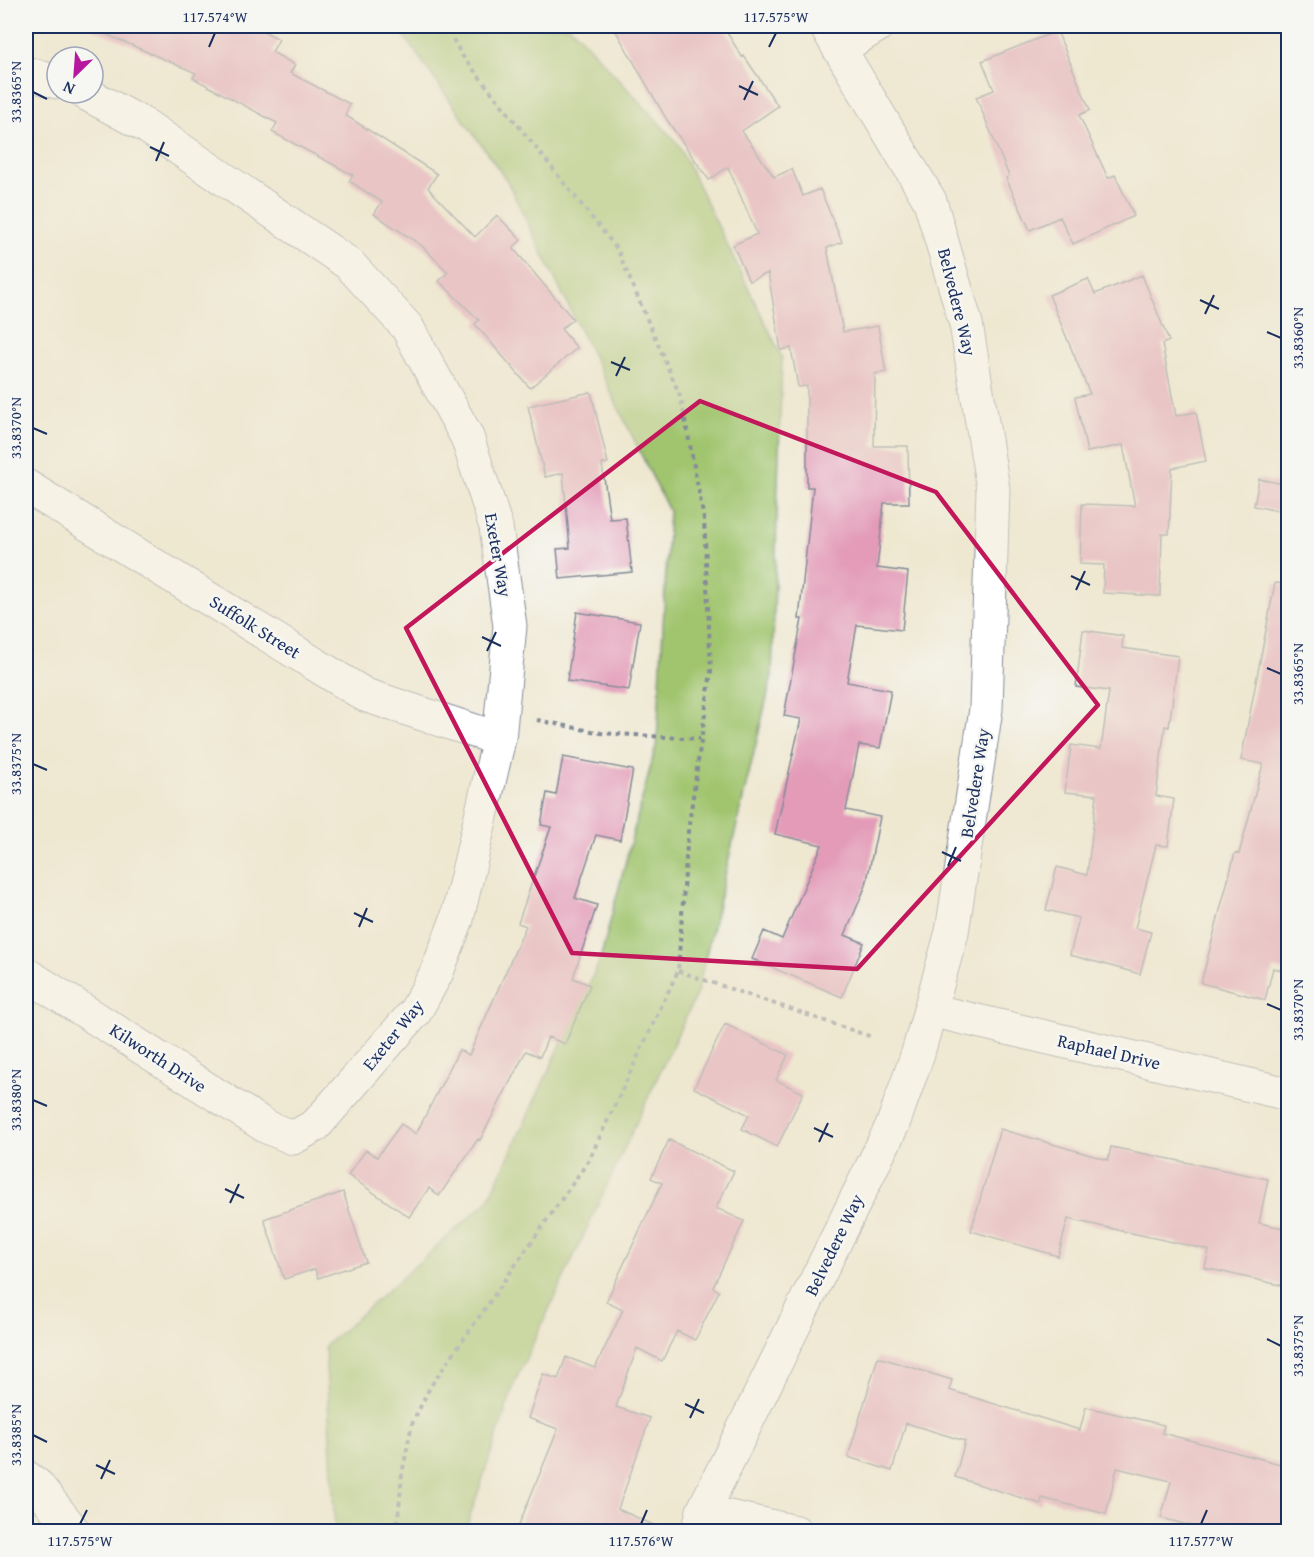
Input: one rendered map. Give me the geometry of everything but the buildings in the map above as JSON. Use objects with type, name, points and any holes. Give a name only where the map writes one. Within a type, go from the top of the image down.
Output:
[{"type":"street","points":[[833,37],[877,26]]},
{"type":"street","name":"Belvedere Way","points":[[700,1521],[893,1124],[930,1010],[952,932],[986,709],[993,489],[966,324],[930,201],[833,37]]},
{"type":"street","points":[[26,72],[45,78]]},
{"type":"street","name":"Exeter Way","points":[[105,104],[146,126],[349,264],[406,327],[467,437],[496,527],[510,626],[499,739],[457,919],[437,972],[415,1012],[316,1125],[293,1137]]},
{"type":"street","name":"Suffolk Street","points":[[26,486],[365,695],[499,739]]},
{"type":"street","name":"Kilworth Drive","points":[[26,974],[267,1127],[293,1137]]},
{"type":"street","name":"Raphael Drive","points":[[930,1010],[1288,1094]]},
{"type":"street","points":[[26,1477],[37,1485],[74,1532]]},
{"type":"street","points":[[700,1521],[796,1532]]},
{"type":"path","points":[[397,1532],[402,1474],[412,1424],[430,1387],[589,1160],[678,971],[688,831],[711,672],[704,519],[681,398],[617,249],[461,54],[446,26]]},
{"type":"path","points":[[532,720],[601,733],[700,739]]},
{"type":"path","points":[[678,971],[872,1037]]},
{"type":"highlighted area","points":[[700,401],[936,492],[1098,705],[857,969],[572,953],[406,628]]},
{"type":"green space","points":[[397,26],[570,26],[678,144],[782,357],[772,676],[697,993],[515,1382],[465,1531],[335,1531],[325,1346],[488,1201],[600,960],[657,742],[669,511],[507,181]]}]
